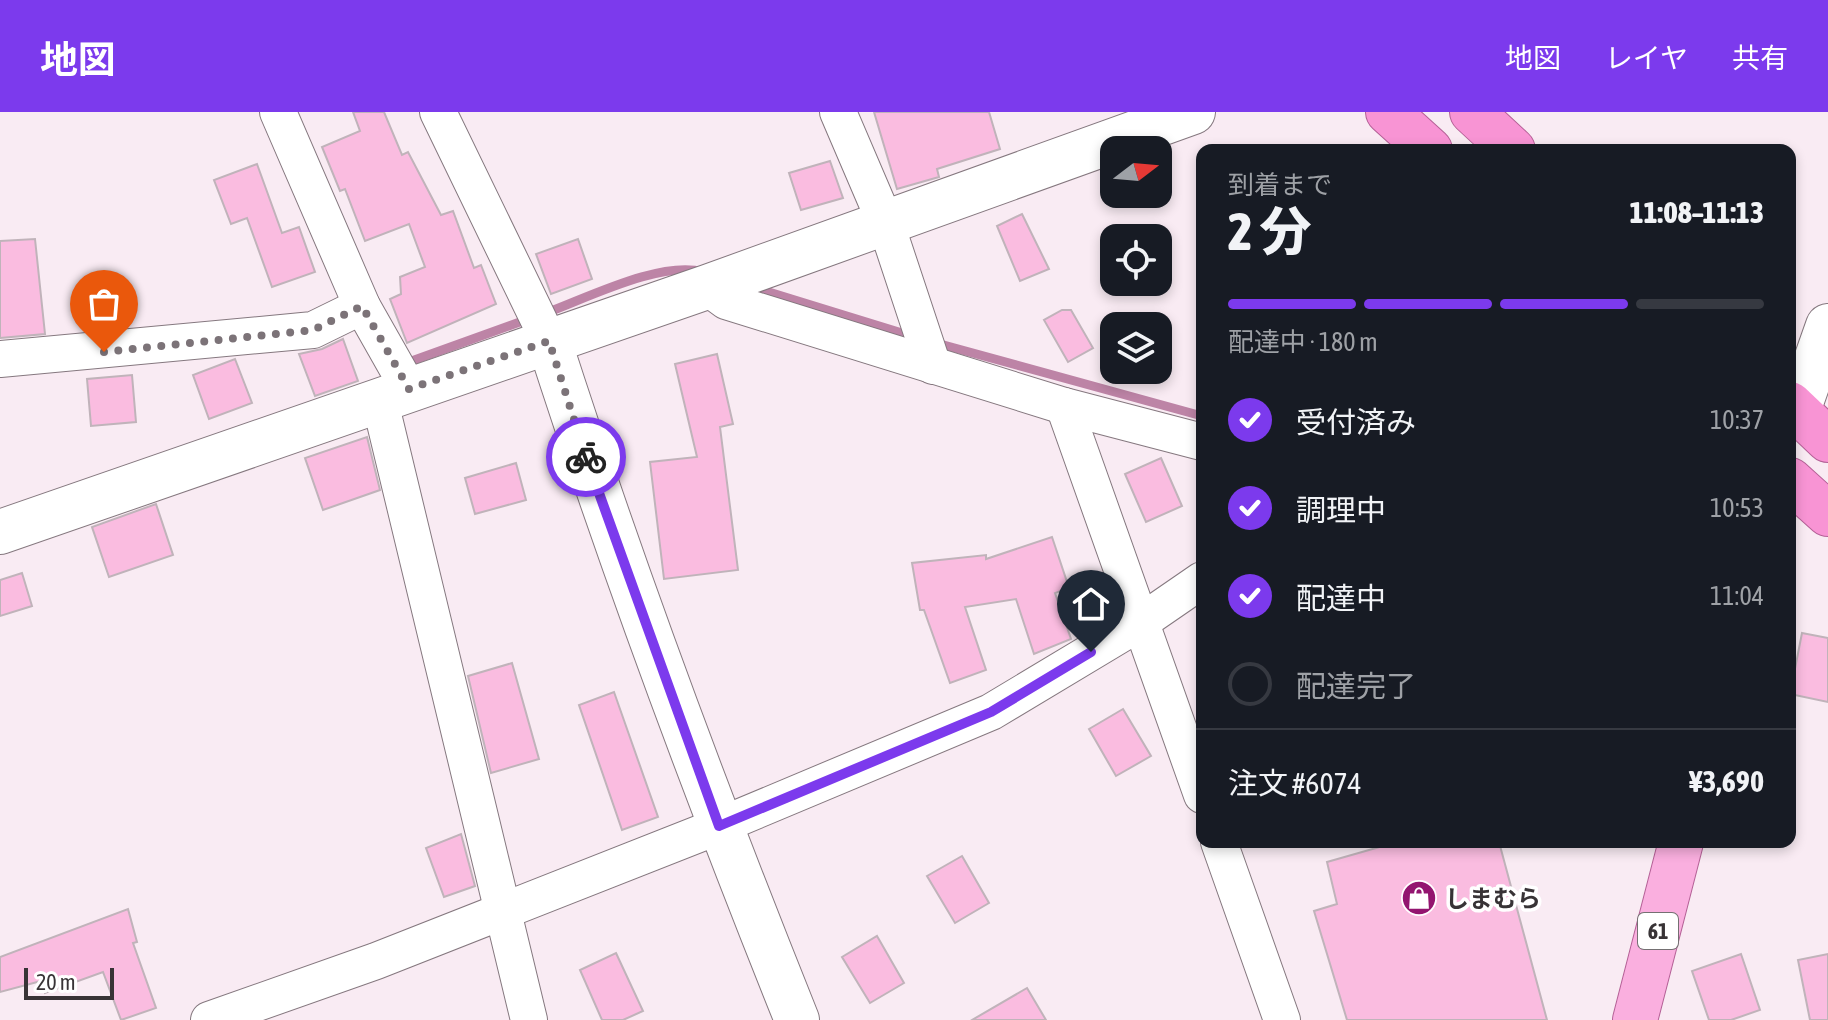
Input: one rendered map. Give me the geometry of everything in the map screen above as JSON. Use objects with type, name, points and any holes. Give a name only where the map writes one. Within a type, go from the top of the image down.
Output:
[{"type":"highway","points":[[1388,112],[1423,144]]},
{"type":"highway","points":[[1472,112],[1507,144]]},
{"type":"highway","points":[[1796,485],[1828,514]]},
{"type":"main road","name":"61","points":[[1635,1020],[1679,848]]},
{"type":"street","points":[[278,112],[362,306],[394,396],[529,1020]]},
{"type":"street","points":[[438,112],[549,341],[606,517],[719,826],[797,1020]]},
{"type":"street","points":[[838,112],[886,224],[933,366]]},
{"type":"street","points":[[0,532],[886,224],[1193,112]]},
{"type":"street","points":[[707,287],[726,301],[933,366],[1064,406],[1196,440]]},
{"type":"street","points":[[0,359],[313,330],[362,306]]},
{"type":"street","points":[[1801,423],[1828,326]]},
{"type":"street","points":[[1064,406],[1196,778]]},
{"type":"street","points":[[209,1020],[376,961],[719,826],[991,712],[1141,622],[1196,584]]},
{"type":"street","points":[[1221,848],[1282,1020]]},
{"type":"building","points":[[353,112],[384,112],[402,155],[408,152],[441,215],[453,211],[474,268],[481,265],[496,304],[407,343],[390,299],[401,294],[400,277],[425,267],[409,224],[365,241],[345,189],[340,191],[322,147],[360,131]]},
{"type":"building","points":[[874,112],[989,112],[1000,149],[937,169],[939,177],[897,189]]},
{"type":"building","points":[[830,161],[843,198],[801,210],[789,173]]},
{"type":"building","points":[[257,164],[282,233],[299,227],[315,272],[272,287],[247,218],[231,224],[214,180]]},
{"type":"building","points":[[1022,214],[1049,269],[1020,281],[997,226]]},
{"type":"building","points":[[35,239],[45,334],[0,338],[0,241]]},
{"type":"building","points":[[578,239],[592,279],[551,294],[536,254]]},
{"type":"building","points":[[1062,310],[1071,310],[1093,348],[1068,362],[1044,320]]},
{"type":"building","points":[[343,339],[358,381],[315,396],[299,354],[322,349]]},
{"type":"building","points":[[717,354],[733,424],[720,427],[738,570],[664,579],[650,462],[697,457],[675,364]]},
{"type":"building","points":[[235,359],[252,403],[209,419],[193,375]]},
{"type":"building","points":[[132,375],[136,422],[91,426],[87,379]]},
{"type":"building","points":[[367,437],[380,490],[323,510],[305,458]]},
{"type":"building","points":[[1161,458],[1182,506],[1146,522],[1125,474]]},
{"type":"building","points":[[516,463],[526,500],[475,514],[465,478]]},
{"type":"building","points":[[156,504],[173,555],[109,577],[92,527]]},
{"type":"building","points":[[1052,537],[1069,588],[1055,593],[1071,639],[1034,654],[1016,599],[965,607],[986,670],[950,683],[924,610],[920,610],[912,563],[986,555],[986,559]]},
{"type":"building","points":[[22,573],[32,606],[0,616],[0,580]]},
{"type":"building","points":[[1802,633],[1828,638],[1828,702],[1796,695],[1796,664]]},
{"type":"building","points":[[512,663],[539,759],[491,773],[468,676]]},
{"type":"building","points":[[614,692],[658,817],[622,830],[579,705]]},
{"type":"building","points":[[1123,709],[1151,756],[1116,776],[1089,729]]},
{"type":"building","points":[[461,834],[475,886],[444,897],[426,848]]},
{"type":"building","points":[[1376,848],[1501,848],[1547,1020],[1347,1020],[1314,911],[1337,904],[1327,862]]},
{"type":"building","points":[[962,856],[989,903],[955,923],[927,876]]},
{"type":"building","points":[[128,909],[137,942],[133,943],[156,1008],[121,1020],[103,972],[45,993],[41,981],[0,992],[0,957]]},
{"type":"building","points":[[877,936],[904,983],[870,1003],[842,957]]},
{"type":"building","points":[[616,953],[643,1011],[623,1020],[602,1020],[580,970]]},
{"type":"building","points":[[1741,954],[1760,1010],[1731,1020],[1709,1020],[1692,971]]},
{"type":"building","points":[[1828,954],[1828,1020],[1810,1020],[1798,960]]},
{"type":"building","points":[[1027,988],[1046,1020],[972,1020]]},
{"type":"waterway","points":[[546,313],[646,276],[667,271],[703,272]]},
{"type":"waterway","points":[[752,287],[902,333]]},
{"type":"waterway","points":[[405,360],[406,363],[528,319]]},
{"type":"waterway","points":[[940,344],[1196,414]]},
{"type":"way so far","points":[[104,352],[313,330],[362,306],[409,389],[549,341],[586,457]]},
{"type":"place","name":"しまむら","points":[[1419,898]]},
{"type":"route","points":[[586,457],[719,826],[991,712],[1091,652]]}]
